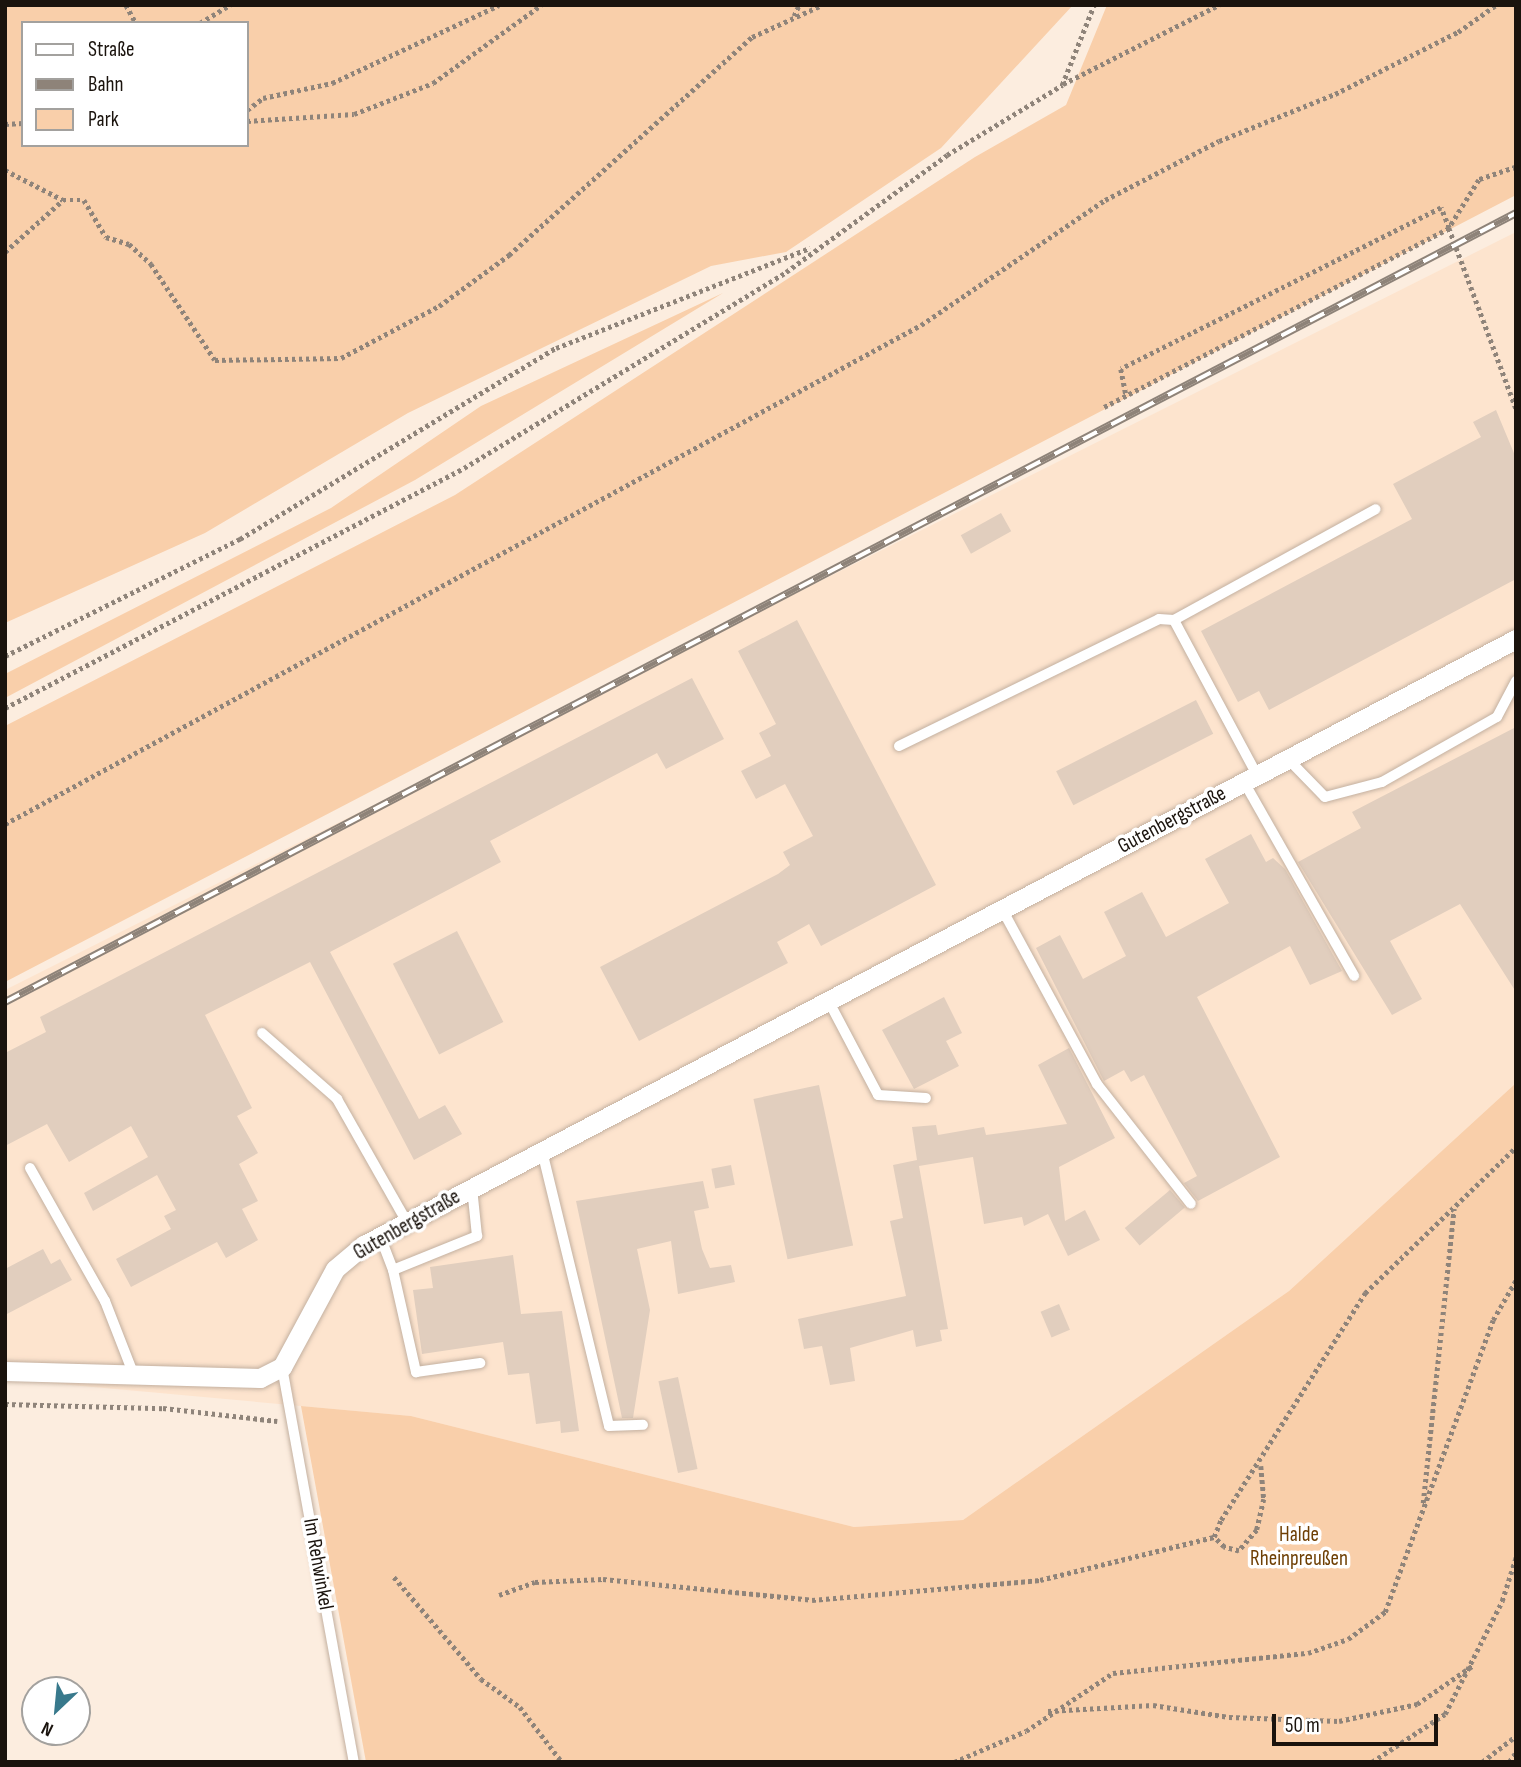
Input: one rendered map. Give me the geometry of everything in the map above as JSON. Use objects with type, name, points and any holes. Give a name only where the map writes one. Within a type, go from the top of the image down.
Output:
[{"type":"street","name":"Gutenbergstraße","points":[[282,1367],[335,1269],[380,1236],[1516,639]]},
{"type":"street","points":[[5,1371],[260,1378],[282,1367]]},
{"type":"lane","points":[[899,746],[1159,619],[1174,620],[1376,509]]},
{"type":"lane","points":[[1174,620],[1250,778],[1354,976]]},
{"type":"lane","points":[[1288,758],[1325,797],[1382,782],[1497,717],[1516,681]]},
{"type":"lane","points":[[1002,909],[1097,1084],[1191,1203]]},
{"type":"lane","points":[[828,1000],[878,1095],[926,1098]]},
{"type":"lane","points":[[262,1033],[337,1100],[407,1222]]},
{"type":"lane","points":[[542,1151],[609,1426],[643,1425]]},
{"type":"lane","points":[[30,1168],[105,1301],[133,1373]]},
{"type":"lane","points":[[393,1270],[477,1236],[472,1188]]},
{"type":"lane","points":[[380,1236],[393,1270],[416,1372],[480,1363]]},
{"type":"lane","name":"Im Rehwinkel","points":[[282,1367],[354,1762]]},
{"type":"path","points":[[126,5],[135,21]]},
{"type":"path","points":[[203,21],[230,5]]},
{"type":"path","points":[[248,109],[263,98],[332,83],[499,5]]},
{"type":"path","points":[[248,121],[354,114],[433,83],[541,5]]},
{"type":"path","points":[[793,17],[799,5]]},
{"type":"path","points":[[5,170],[63,200],[84,200],[106,237],[129,244],[151,264],[215,360],[341,358],[439,306],[509,255],[752,37],[822,5]]},
{"type":"path","points":[[1062,85],[1094,5]]},
{"type":"path","points":[[5,708],[464,468],[752,293],[815,246],[1062,85],[1219,5]]},
{"type":"path","points":[[5,824],[921,325],[1105,200],[1219,141],[1335,94],[1458,32],[1496,5]]},
{"type":"path","points":[[1104,407],[1449,228],[1479,180],[1516,167]]},
{"type":"path","points":[[5,252],[63,200]]},
{"type":"path","points":[[1126,395],[1121,369],[1441,208],[1516,408]]},
{"type":"path","points":[[5,656],[240,539],[556,348],[815,246]]},
{"type":"path","points":[[1214,1537],[1238,1492],[1261,1466],[1365,1293],[1516,1147]]},
{"type":"path","points":[[1423,1509],[1454,1208]]},
{"type":"path","points":[[954,1762],[1026,1731],[1047,1711],[1113,1673],[1255,1661],[1348,1639],[1385,1612],[1493,1320],[1516,1280]]},
{"type":"path","points":[[5,1405],[163,1409],[291,1422]]},
{"type":"path","points":[[499,1595],[535,1582],[603,1579],[811,1600],[1040,1580],[1214,1537],[1239,1551],[1257,1530],[1264,1499],[1261,1466]]},
{"type":"path","points":[[1372,1762],[1445,1714],[1472,1666],[1516,1557]]},
{"type":"path","points":[[394,1577],[481,1679],[520,1707],[562,1762]]},
{"type":"path","points":[[1047,1711],[1153,1705],[1229,1717],[1339,1721],[1417,1704],[1472,1666]]},
{"type":"path","points":[[1482,1762],[1516,1736]]},
{"type":"path","points":[[1509,1762],[1516,1752]]},
{"type":"path","points":[[608,1762],[710,1762]]},
{"type":"shaded area","points":[[1516,232],[1516,1083],[1289,1291],[963,1520],[854,1527],[411,1416],[5,1379],[5,990]]},
{"type":"green space","points":[[5,5],[1073,5],[941,148],[786,252],[711,266],[408,413],[205,533],[5,623]]},
{"type":"green space","points":[[1107,5],[1516,5],[1516,195],[5,982],[5,726],[455,495],[975,157],[1066,105]]},
{"type":"green space","points":[[723,293],[415,480],[5,698],[5,674],[331,508],[481,406]]},
{"type":"green space","name":"Halde Rheinpreußen","points":[[1516,1083],[1516,1762],[366,1762],[301,1406],[411,1416],[854,1527],[963,1520],[1289,1291]]},
{"type":"building","points":[[1496,410],[1516,458],[1516,579],[1269,710],[1259,691],[1238,702],[1201,631],[1412,519],[1393,484],[1481,437],[1473,422]]},
{"type":"building","points":[[1001,513],[1011,531],[971,554],[961,535]]},
{"type":"building","points":[[797,620],[936,885],[821,946],[809,924],[777,942],[788,963],[639,1041],[600,967],[778,874],[790,865],[783,852],[813,836],[785,784],[756,799],[741,771],[771,756],[759,733],[776,724],[738,651]]},
{"type":"building","points":[[692,678],[724,739],[666,769],[657,753],[490,841],[501,862],[330,952],[419,1119],[445,1105],[462,1134],[414,1160],[310,962],[205,1015],[252,1108],[237,1116],[258,1153],[239,1164],[258,1201],[242,1209],[258,1240],[226,1258],[217,1242],[131,1287],[116,1259],[171,1229],[164,1216],[176,1210],[157,1175],[93,1211],[84,1193],[148,1157],[131,1126],[69,1162],[47,1124],[5,1146],[5,1053],[46,1032],[40,1017]]},
{"type":"building","points":[[1196,700],[1213,734],[1073,805],[1056,771]]},
{"type":"building","points":[[1516,727],[1516,992],[1460,904],[1390,941],[1422,999],[1392,1015],[1298,862],[1361,828],[1352,812]]},
{"type":"building","points":[[1251,834],[1266,862],[1273,858],[1285,869],[1342,971],[1310,985],[1290,946],[1197,997],[1280,1157],[1198,1201],[1184,1183],[1197,1176],[1144,1075],[1131,1082],[1124,1070],[1104,1081],[1036,948],[1060,935],[1083,979],[1126,956],[1104,912],[1142,892],[1166,937],[1229,903],[1205,859]]},
{"type":"building","points":[[457,931],[503,1022],[439,1055],[393,964]]},
{"type":"building","points":[[944,997],[962,1033],[946,1041],[959,1066],[914,1089],[882,1030]]},
{"type":"building","points":[[1069,1048],[1115,1138],[1059,1167],[1065,1221],[1085,1210],[1100,1240],[1068,1256],[1048,1214],[1024,1226],[1022,1217],[984,1224],[973,1157],[919,1166],[948,1329],[940,1330],[942,1341],[916,1347],[913,1330],[850,1348],[855,1381],[830,1385],[822,1346],[804,1349],[798,1319],[906,1296],[890,1221],[903,1218],[893,1165],[917,1160],[912,1127],[936,1125],[938,1135],[984,1127],[986,1135],[1067,1124],[1038,1065]]},
{"type":"building","points":[[819,1085],[853,1245],[788,1259],[753,1099]]},
{"type":"building","points":[[731,1165],[735,1185],[715,1188],[711,1169]]},
{"type":"building","points":[[703,1181],[709,1208],[694,1211],[702,1249],[710,1268],[731,1265],[735,1282],[678,1294],[671,1241],[637,1249],[650,1310],[633,1418],[622,1418],[576,1201]]},
{"type":"building","points":[[1170,1190],[1185,1208],[1140,1246],[1125,1228]]},
{"type":"building","points":[[43,1249],[51,1264],[60,1259],[72,1280],[5,1315],[5,1269]]},
{"type":"building","points":[[513,1255],[521,1314],[562,1311],[579,1431],[561,1433],[560,1421],[536,1424],[529,1373],[508,1375],[503,1342],[422,1354],[413,1290],[433,1288],[430,1267]]},
{"type":"building","points":[[1059,1304],[1070,1330],[1052,1338],[1041,1312]]},
{"type":"building","points":[[678,1377],[698,1469],[678,1473],[658,1381]]},
{"type":"railway","points":[[5,1002],[1516,213]]}]
